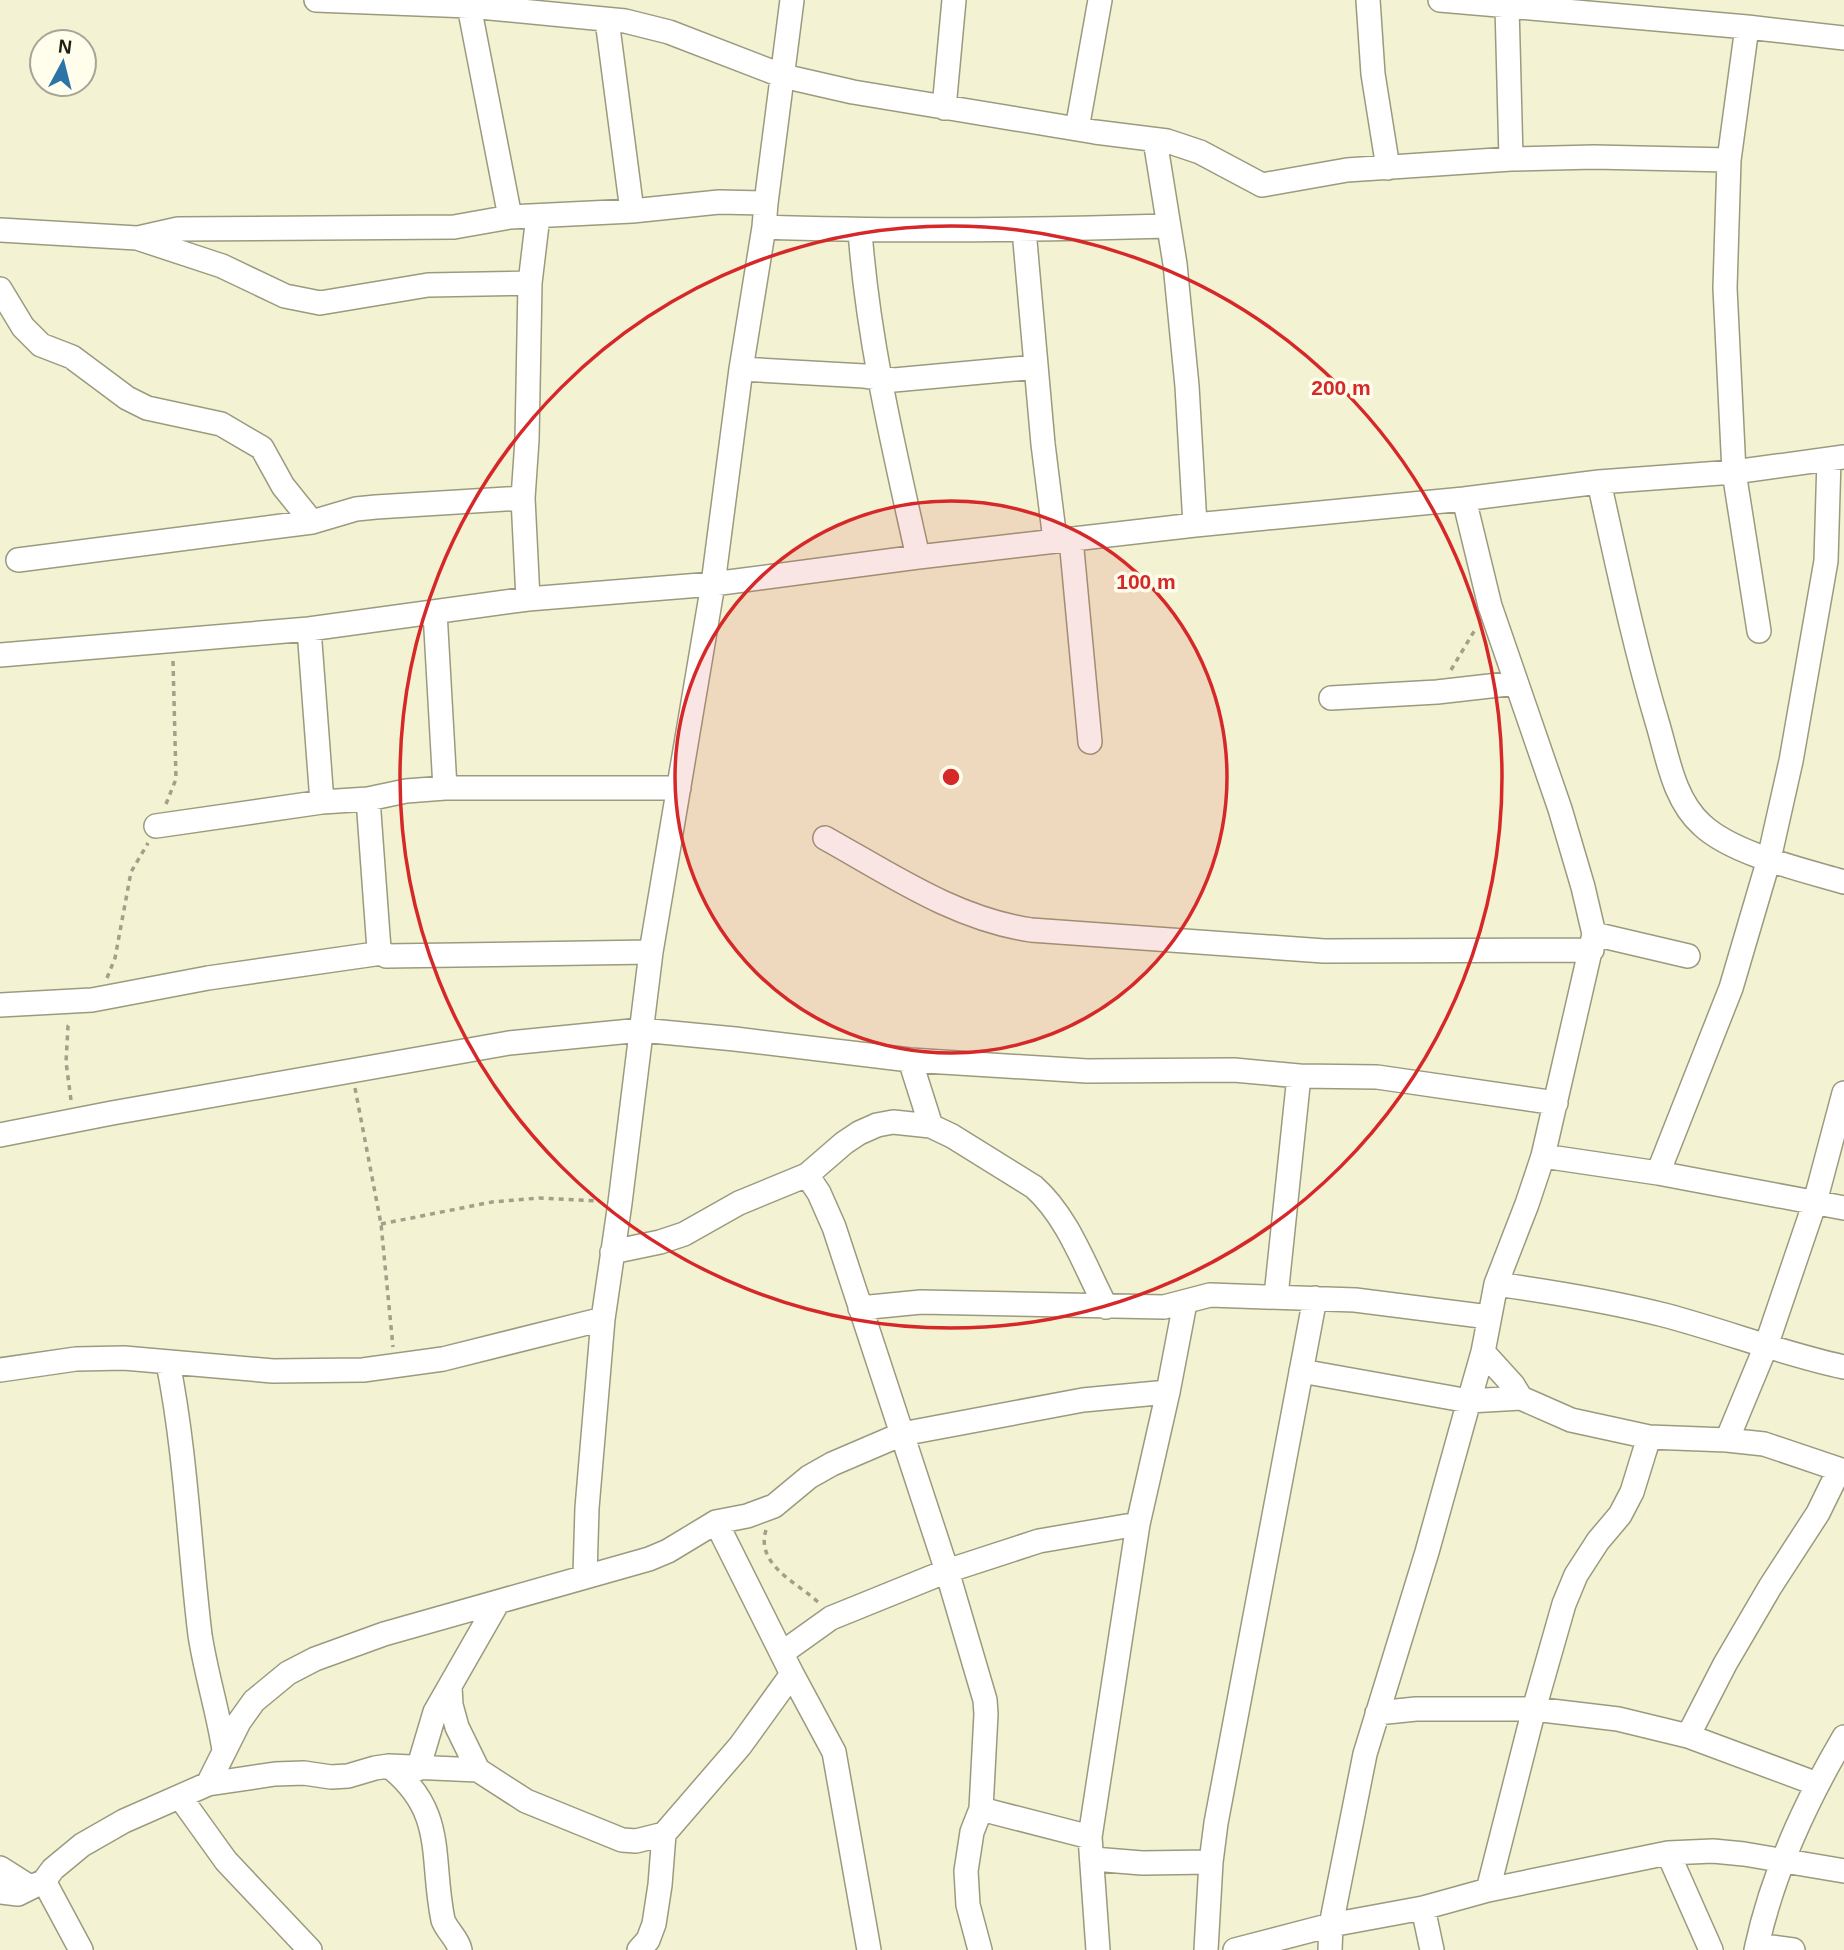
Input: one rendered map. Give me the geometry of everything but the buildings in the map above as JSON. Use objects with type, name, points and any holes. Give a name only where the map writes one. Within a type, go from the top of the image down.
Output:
[{"type":"street","points":[[316,0],[469,6],[625,21],[669,32],[783,76],[853,92],[1167,141],[1200,152],[1262,185],[1347,170],[1511,159],[1594,157],[1729,160]]},
{"type":"street","points":[[585,1575],[587,1508],[603,1319],[651,952],[713,584],[741,369],[764,227],[792,0]]},
{"type":"street","points":[[944,108],[954,0]]},
{"type":"street","points":[[1077,129],[1100,0]]},
{"type":"street","points":[[1368,0],[1373,74],[1388,168]]},
{"type":"street","points":[[1440,0],[1844,38]]},
{"type":"street","points":[[469,6],[510,217]]},
{"type":"street","points":[[1507,6],[1511,159]]},
{"type":"street","points":[[607,20],[632,211]]},
{"type":"street","points":[[1747,27],[1729,160],[1725,276],[1734,471],[1759,631]]},
{"type":"street","points":[[1156,140],[1175,264],[1187,386],[1195,525]]},
{"type":"street","points":[[137,238],[178,229],[454,227],[510,217],[632,211],[719,202],[766,203]]},
{"type":"street","points":[[528,599],[523,498],[527,440],[530,284],[538,216]]},
{"type":"street","points":[[764,227],[1024,230],[1168,226]]},
{"type":"street","points":[[0,230],[137,238],[222,266],[285,296],[320,303],[428,285],[530,284]]},
{"type":"street","points":[[860,230],[864,288],[879,378],[918,557]]},
{"type":"street","points":[[1024,230],[1036,367],[1063,539],[1090,743]]},
{"type":"street","points":[[0,289],[23,327],[41,345],[72,357],[127,398],[147,408],[221,424],[262,449],[283,486],[312,522]]},
{"type":"street","points":[[741,369],[903,380],[1036,367]]},
{"type":"street","points":[[0,655],[309,629],[528,599],[713,584],[1063,539],[1464,499],[1600,482],[1734,471],[1836,458],[1835,561],[1769,859],[1731,988],[1658,1173]]},
{"type":"street","points":[[1600,482],[1649,695],[1677,789],[1688,812],[1704,828],[1726,841],[1769,859],[1844,883]]},
{"type":"street","points":[[18,559],[312,522],[356,509],[523,498]]},
{"type":"street","points":[[1330,1950],[1331,1926],[1365,1754],[1427,1552],[1483,1352],[1496,1284],[1543,1156],[1593,942],[1583,887],[1560,809],[1490,606],[1464,499]]},
{"type":"street","points":[[435,612],[445,788]]},
{"type":"street","points":[[309,629],[322,802]]},
{"type":"street","points":[[1331,698],[1516,684]]},
{"type":"street","points":[[156,826],[322,802],[368,799],[406,791],[445,788],[679,788]]},
{"type":"street","points":[[368,799],[378,936],[382,953]]},
{"type":"street","points":[[825,838],[946,905],[984,920],[1031,930],[1324,951],[1593,942],[1688,956]]},
{"type":"street","points":[[0,1005],[92,1000],[165,985],[382,953],[390,956],[651,952]]},
{"type":"street","points":[[0,1135],[509,1044],[641,1030],[910,1060],[1087,1070],[1234,1070],[1299,1076],[1377,1077],[1556,1103]]},
{"type":"street","points":[[910,1060],[931,1126]]},
{"type":"street","points":[[1276,1296],[1299,1076]]},
{"type":"street","points":[[1727,1440],[1766,1346],[1815,1202],[1844,1093]]},
{"type":"street","points":[[612,1252],[684,1234],[739,1203],[807,1175],[844,1143],[877,1125],[893,1122],[931,1126],[952,1136],[1044,1196],[1063,1224],[1106,1307]]},
{"type":"street","points":[[1543,1156],[1658,1173],[1844,1208]]},
{"type":"street","points":[[807,1175],[819,1193],[834,1227],[947,1571],[985,1700],[981,1809],[972,1832],[966,1871],[968,1905],[980,1950]]},
{"type":"street","points":[[1496,1284],[1555,1292],[1665,1316],[1844,1367]]},
{"type":"street","points":[[860,1308],[922,1301],[1164,1307],[1210,1295],[1276,1296],[1396,1304],[1489,1317]]},
{"type":"street","points":[[1206,1950],[1211,1861],[1224,1779],[1315,1298]]},
{"type":"street","points":[[1098,1950],[1091,1848],[1138,1524],[1185,1303]]},
{"type":"street","points":[[0,1370],[76,1359],[124,1358],[273,1371],[347,1371],[443,1359],[603,1319]]},
{"type":"street","points":[[1483,1352],[1513,1385],[1521,1398]]},
{"type":"street","points":[[168,1363],[178,1412],[202,1644],[224,1751]]},
{"type":"street","points":[[1301,1371],[1469,1401],[1521,1398],[1571,1420],[1649,1437],[1764,1444],[1842,1470],[1725,1664],[1688,1736]]},
{"type":"street","points":[[208,1784],[239,1722],[254,1701],[288,1673],[315,1659],[384,1634],[649,1559],[668,1551],[716,1521],[747,1516],[774,1506],[809,1477],[832,1464],[902,1434],[1083,1400],[1168,1392]]},
{"type":"street","points":[[1488,1890],[1564,1604],[1576,1575],[1598,1541],[1620,1515],[1632,1492],[1649,1437]]},
{"type":"street","points":[[716,1521],[834,1752],[869,1950]]},
{"type":"street","points":[[782,1653],[831,1618],[947,1571],[1039,1541],[1138,1524]]},
{"type":"street","points":[[418,1769],[435,1713],[498,1602]]},
{"type":"street","points":[[450,1687],[451,1705],[457,1727],[478,1770],[526,1801],[622,1840],[636,1841],[664,1834],[740,1746],[792,1674]]},
{"type":"street","points":[[1377,1713],[1443,1708],[1534,1709],[1618,1719],[1688,1736],[1817,1783]]},
{"type":"street","points":[[1793,1950],[1757,1947],[1772,1888],[1817,1783],[1844,1737]]},
{"type":"street","points":[[18,1891],[82,1845],[124,1821],[208,1784],[275,1774],[348,1776],[389,1766],[478,1770]]},
{"type":"street","points":[[389,1766],[407,1781],[429,1817],[443,1920],[460,1950]]},
{"type":"street","points":[[180,1797],[226,1861],[310,1950]]},
{"type":"street","points":[[981,1809],[1142,1863],[1211,1861]]},
{"type":"street","points":[[639,1950],[648,1940],[654,1924],[664,1834]]},
{"type":"street","points":[[1235,1950],[1331,1926],[1423,1908],[1488,1890],[1668,1853],[1713,1851],[1844,1871]]},
{"type":"street","points":[[1668,1853],[1711,1950]]},
{"type":"street","points":[[0,1868],[18,1891],[81,1950]]},
{"type":"street","points":[[1423,1908],[1432,1950]]},
{"type":"path","points":[[1437,692],[1490,606]]},
{"type":"path","points":[[74,1121],[66,1062],[68,1026],[107,979],[116,958],[131,872],[156,826],[176,779],[173,640]]},
{"type":"path","points":[[352,1072],[381,1224],[395,1366]]},
{"type":"path","points":[[381,1224],[492,1202],[539,1198],[620,1203]]},
{"type":"path","points":[[774,1506],[764,1535],[767,1556],[778,1570],[822,1605],[831,1618]]}]
